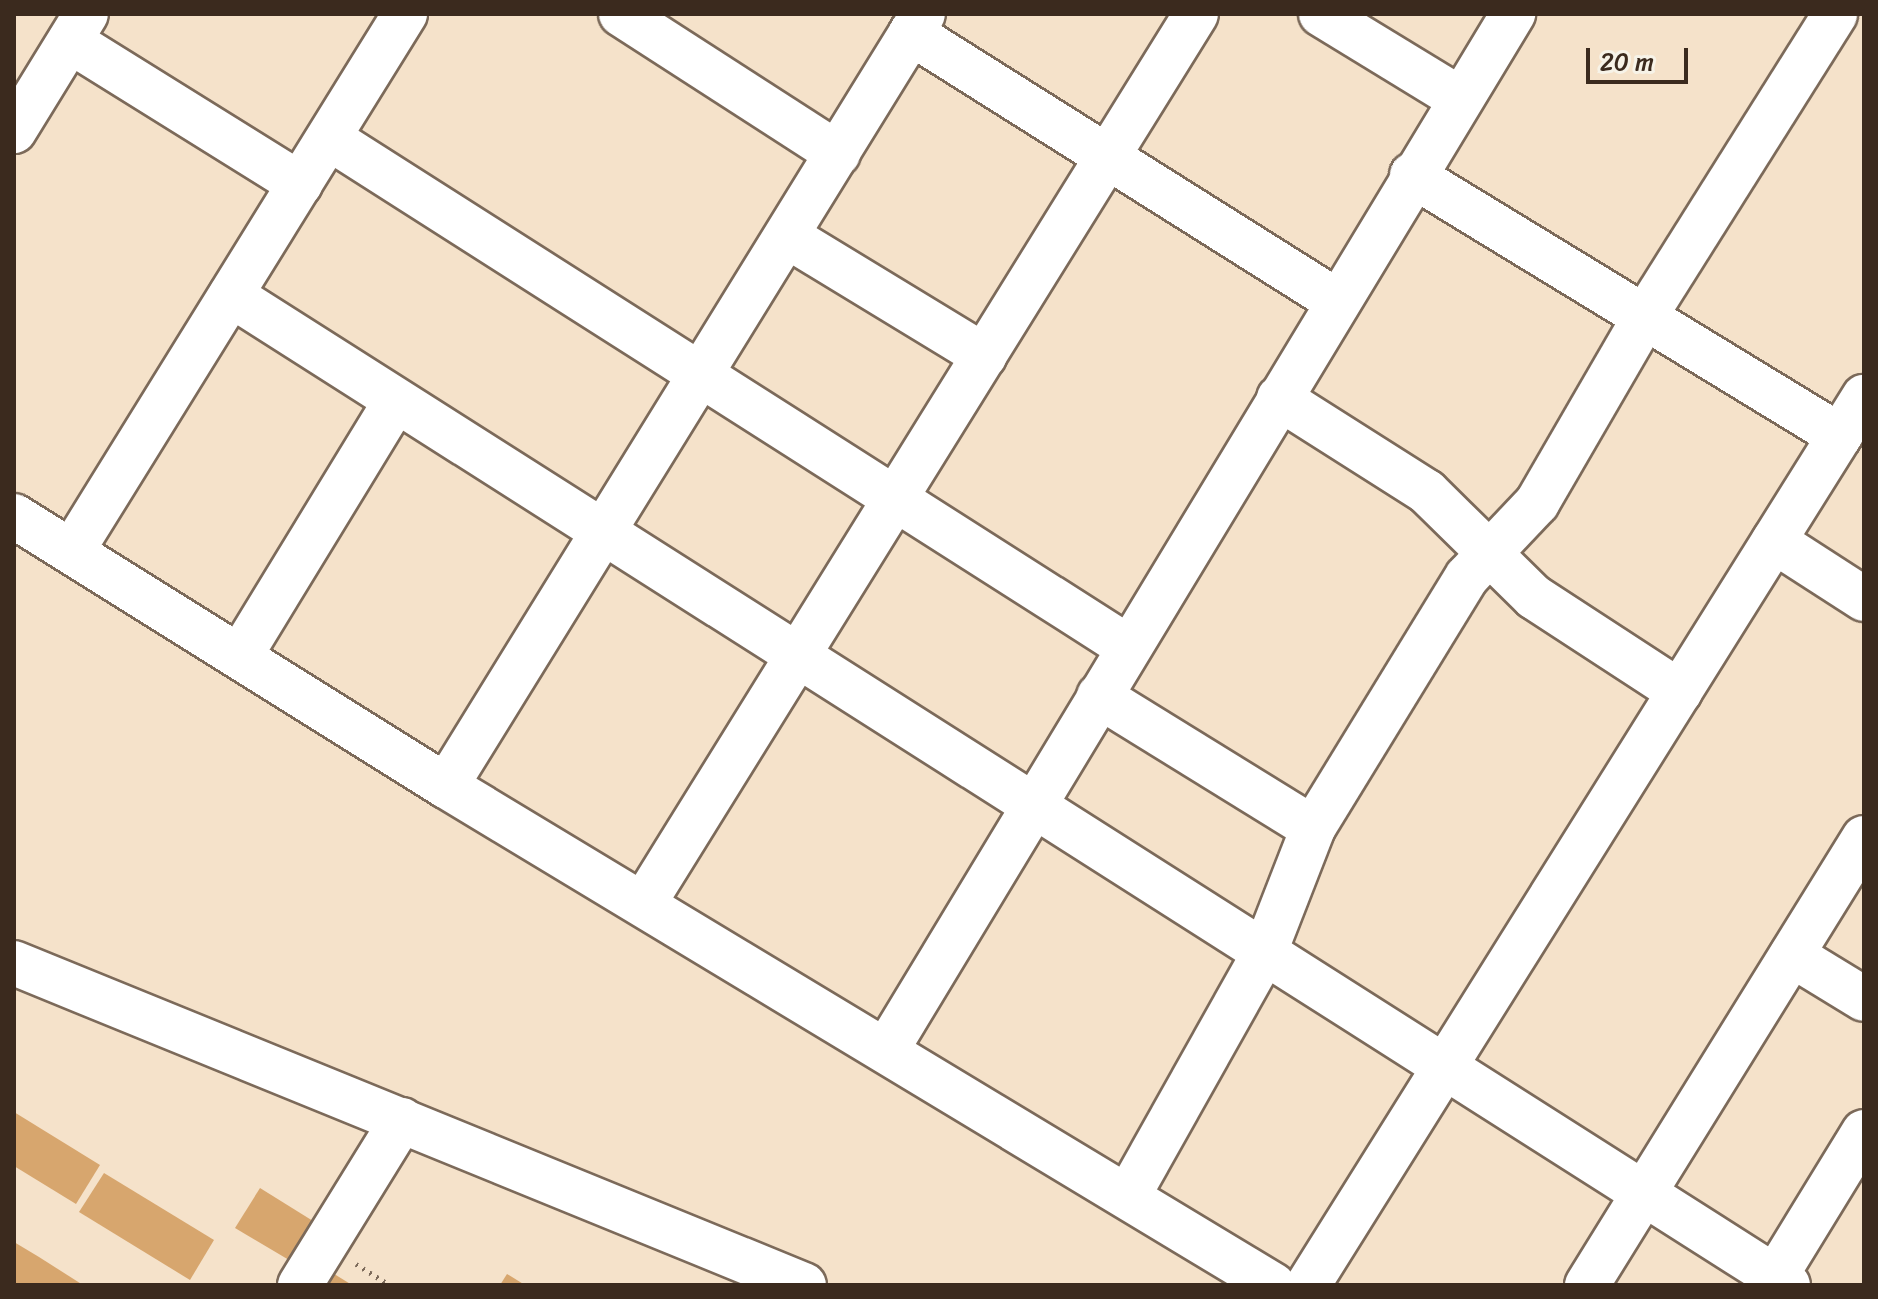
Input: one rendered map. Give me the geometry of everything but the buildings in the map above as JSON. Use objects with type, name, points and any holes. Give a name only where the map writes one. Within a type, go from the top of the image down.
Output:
[{"type":"street","points":[[72,551],[405,14]]},
{"type":"street","points":[[644,903],[1196,14]]},
{"type":"street","points":[[1321,14],[1460,99]]},
{"type":"street","points":[[887,1049],[1335,300],[1513,14]]},
{"type":"street","points":[[1128,1196],[1264,954],[1313,828],[1467,577],[1537,503],[1647,313],[1835,14]]},
{"type":"street","points":[[645,20],[838,154]]},
{"type":"street","points":[[446,786],[917,24],[1106,156],[1335,300]]},
{"type":"street","points":[[14,131],[78,28],[300,184]]},
{"type":"street","points":[[329,138],[1128,647]]},
{"type":"street","points":[[1412,175],[1647,313],[1840,436]]},
{"type":"street","points":[[787,236],[984,356]]},
{"type":"street","points":[[231,295],[601,537],[798,657],[1442,1070],[1781,1281],[1864,1132]]},
{"type":"street","points":[[1308,1285],[1864,397]]},
{"type":"street","points":[[1279,398],[1427,492],[1534,597],[1680,692]]},
{"type":"street","points":[[240,656],[395,402]]},
{"type":"street","points":[[14,516],[446,786],[887,1049],[1273,1285]]},
{"type":"street","points":[[1774,541],[1864,599]]},
{"type":"street","points":[[1099,696],[1313,828]]},
{"type":"street","points":[[1587,1285],[1864,838]]},
{"type":"street","points":[[1792,955],[1864,999]]},
{"type":"street","points":[[14,963],[804,1285]]},
{"type":"street","points":[[300,1285],[402,1120]]}]
